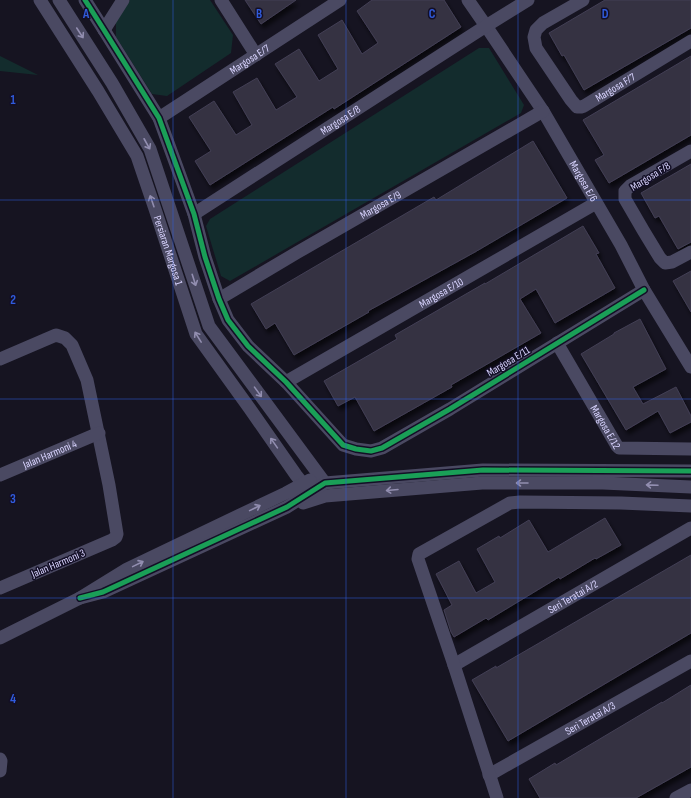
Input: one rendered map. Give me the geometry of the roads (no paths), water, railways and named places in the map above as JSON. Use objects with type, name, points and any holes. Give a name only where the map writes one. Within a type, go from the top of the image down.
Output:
[{"type":"street","name":"Persiaran Margosa 1","points":[[40,0],[98,91],[137,156],[196,334],[303,484]]},
{"type":"street","name":"Persiaran Margosa 1","points":[[59,0],[112,83],[150,149],[209,326],[323,485]]},
{"type":"street","points":[[85,0],[159,118],[194,214],[205,257],[219,299],[228,320],[248,346],[286,382]]},
{"type":"street","points":[[104,30],[123,0]]},
{"type":"street","points":[[221,0],[256,55]]},
{"type":"street","name":"Margosa E/7","points":[[159,118],[340,0]]},
{"type":"street","name":"Margosa E/6","points":[[468,0],[543,111],[621,245],[644,290],[691,365]]},
{"type":"street","name":"Margosa E/8","points":[[194,214],[528,0]]},
{"type":"street","name":"Margosa F/7","points":[[583,0],[544,23],[536,30],[534,37],[536,48],[576,107],[581,107],[691,41]]},
{"type":"street","points":[[98,91],[130,73]]},
{"type":"street","name":"Margosa E/9","points":[[219,299],[543,111]]},
{"type":"street","name":"Margosa F/8","points":[[691,151],[630,186],[625,191],[625,199],[660,258],[665,263],[672,262],[691,252]]},
{"type":"street","name":"Margosa E/10","points":[[286,382],[596,203]]},
{"type":"street","points":[[174,266],[205,257]]},
{"type":"street","name":"Margosa E/11","points":[[286,382],[343,445],[371,451],[382,448],[450,409],[644,290]]},
{"type":"street","points":[[0,359],[56,335],[65,338],[72,345],[87,380],[99,433]]},
{"type":"street","name":"Margosa E/12","points":[[557,343],[619,448],[691,449]]},
{"type":"street","name":"Jalan Harmoni 4","points":[[0,475],[99,433]]},
{"type":"street","name":"Jalan Harmoni 3","points":[[0,588],[116,537],[117,534],[109,485],[99,433]]},
{"type":"street","points":[[80,598],[103,592],[287,507],[323,485],[483,470],[691,471]]},
{"type":"street","points":[[0,638],[80,598],[127,569],[286,493],[295,481],[303,484],[323,485],[603,483],[691,487]]},
{"type":"street","points":[[287,507],[303,484]]},
{"type":"street","points":[[497,798],[418,560],[419,554],[510,503],[621,503],[691,506]]},
{"type":"street","name":"Seri Teratai A/2","points":[[454,665],[691,528]]},
{"type":"street","name":"Seri Teratai A/3","points":[[489,775],[691,660]]},
{"type":"street","points":[[0,759],[0,771]]},
{"type":"street","points":[[676,798],[691,790]]}]
